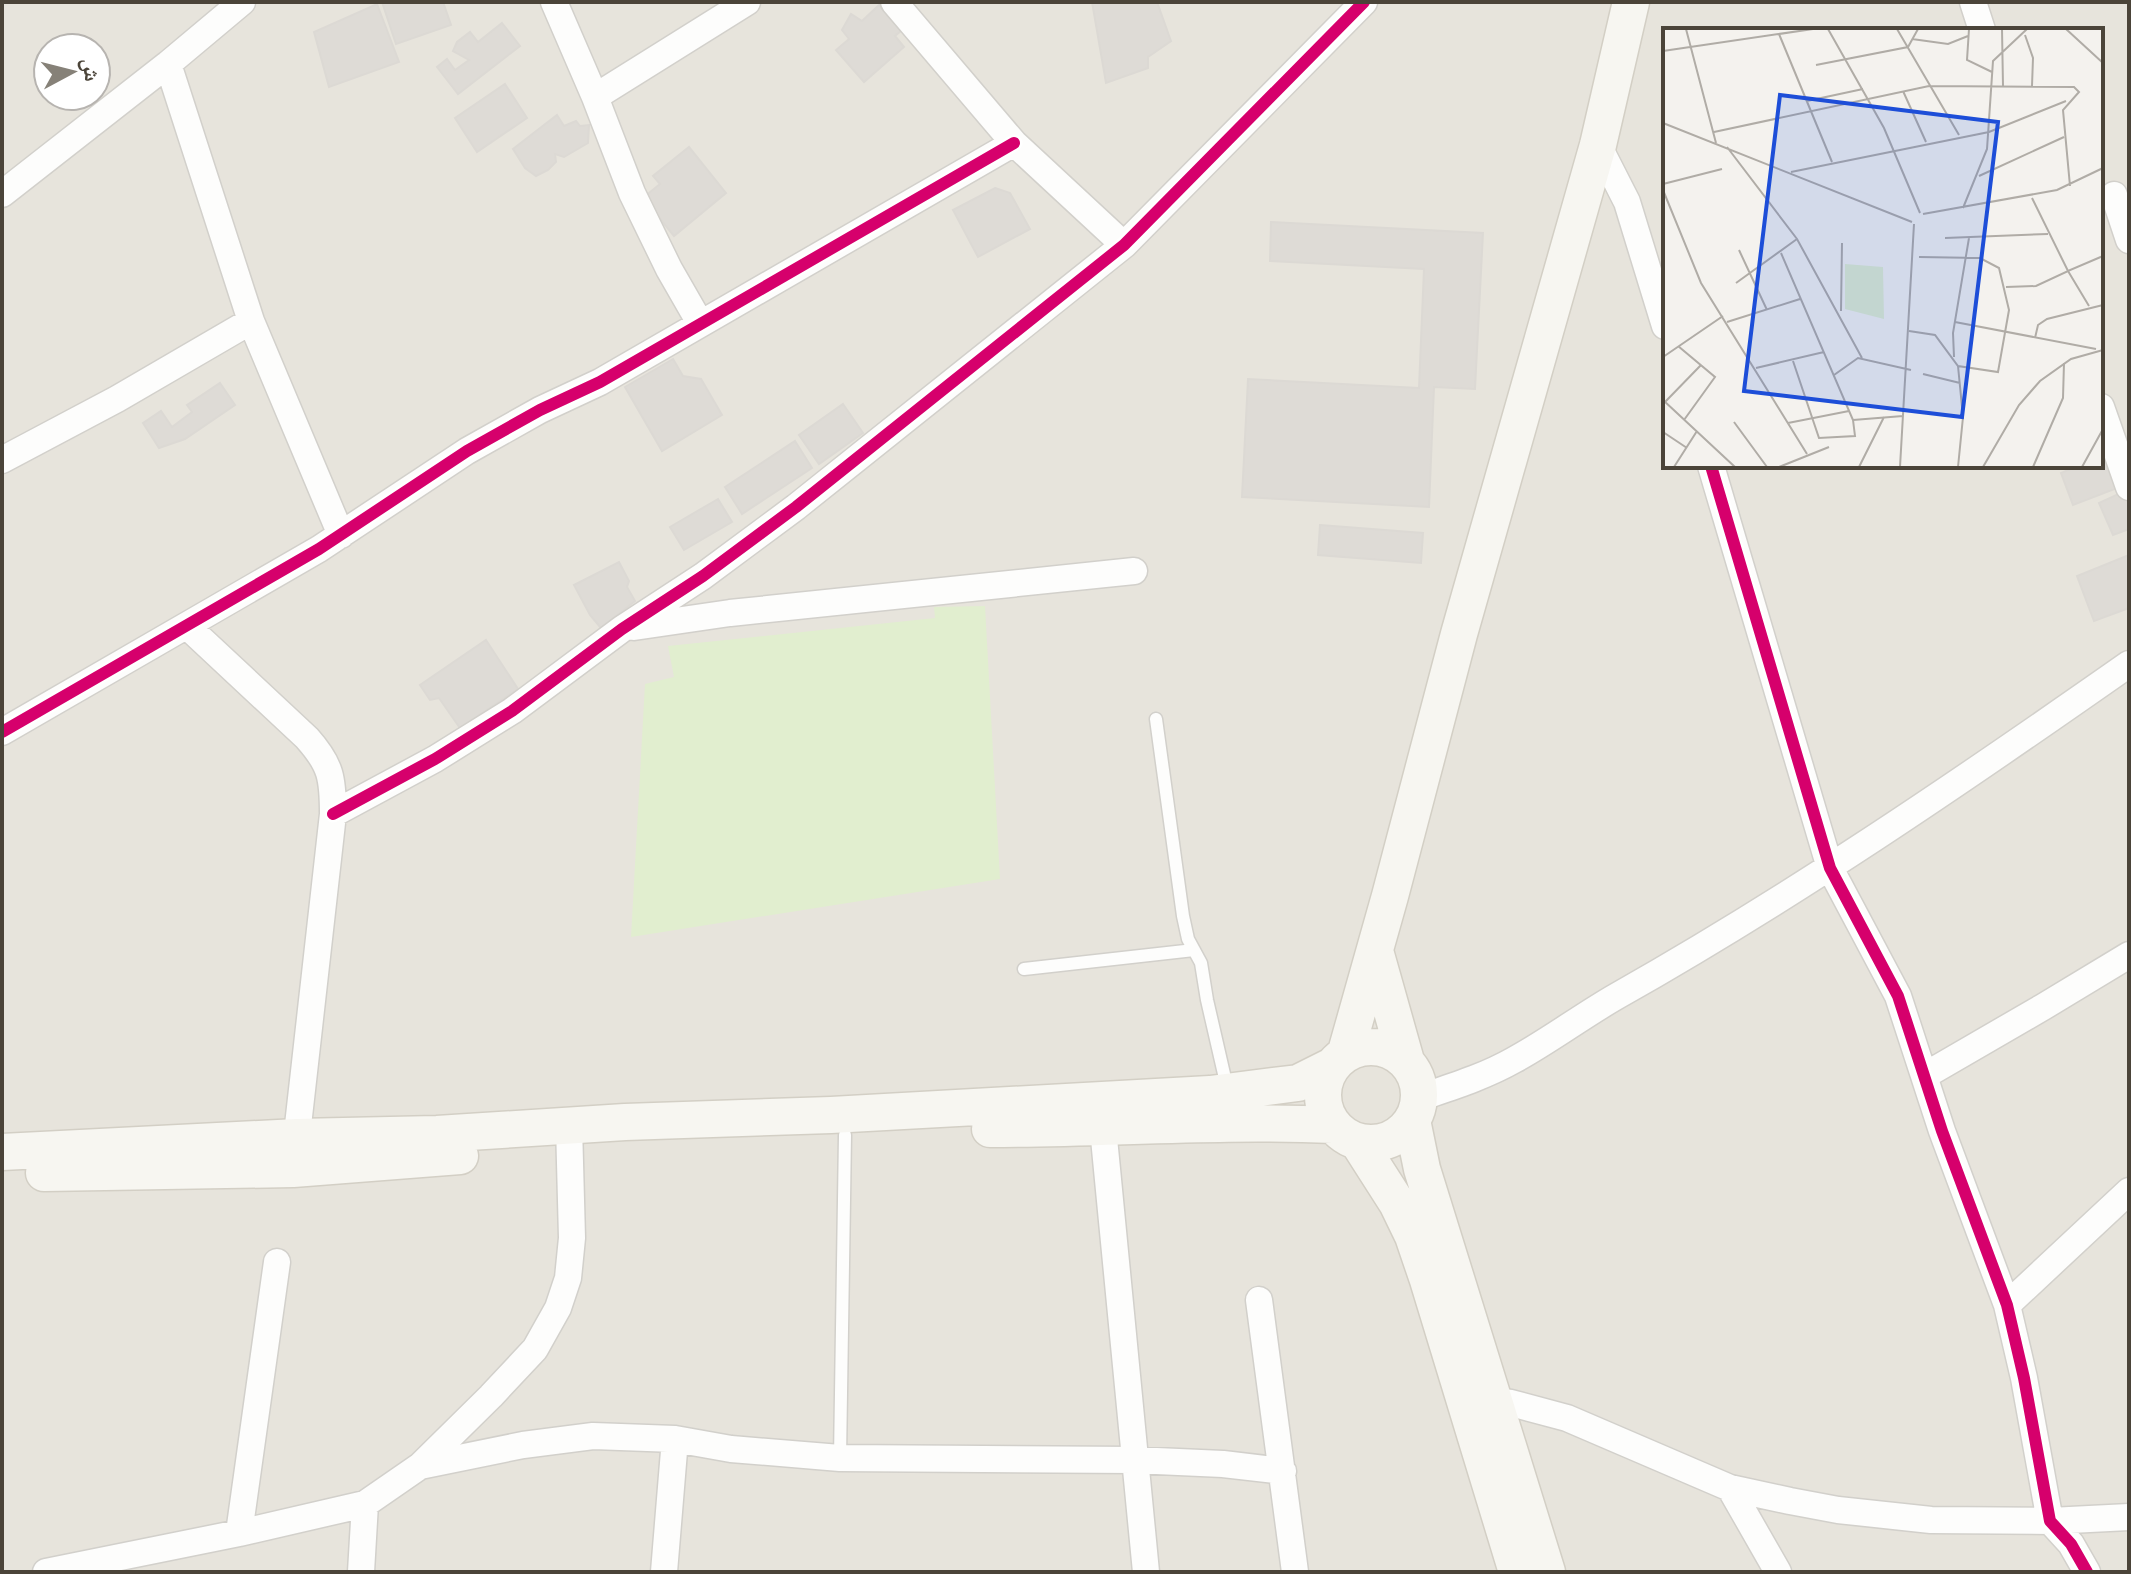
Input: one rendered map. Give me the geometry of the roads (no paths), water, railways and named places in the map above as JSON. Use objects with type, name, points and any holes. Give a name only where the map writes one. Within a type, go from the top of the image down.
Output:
[{"type":"main road","points":[[1517,1572],[1413,1236],[1397,1203],[1323,1107],[1323,1086],[1338,1059],[1375,951],[1459,634],[1598,145],[1631,2]]},
{"type":"main road","points":[[1375,951],[1406,1061]]},
{"type":"main road","points":[[570,1137],[831,1115],[1227,1092],[1298,1083],[1367,1046],[1388,1049],[1406,1061],[1418,1085],[1415,1109],[1422,1169],[1547,1572]]},
{"type":"main road","points":[[2,1174],[295,1153],[437,1134],[570,1137],[845,1135],[1215,1123],[1346,1134],[1374,1143],[1389,1140],[1402,1132],[1415,1109]]},
{"type":"main road","points":[[2,1152],[295,1153]]},
{"type":"street","points":[[2,194],[242,2]]},
{"type":"street","points":[[554,2],[632,193],[669,269],[700,323]]},
{"type":"street","points":[[595,97],[747,2]]},
{"type":"street","points":[[894,2],[1014,143],[1124,245]]},
{"type":"street","points":[[333,814],[435,759],[512,711],[622,629],[703,576],[796,507],[1124,245],[1364,2]]},
{"type":"street","points":[[1973,2],[1981,28]]},
{"type":"street","points":[[168,64],[251,321],[341,535]]},
{"type":"street","points":[[2,732],[341,535],[467,451],[540,410],[600,382],[1014,143]]},
{"type":"street","points":[[1598,145],[1627,202],[1663,319]]},
{"type":"street","points":[[2115,194],[2129,240]]},
{"type":"street","points":[[2,460],[117,399],[251,321]]},
{"type":"street","points":[[2103,413],[2129,487]]},
{"type":"street","points":[[1712,468],[1830,868],[1898,996],[1942,1131],[2007,1305],[2024,1378],[2050,1521],[2071,1544],[2087,1572]]},
{"type":"street","points":[[622,629],[746,611],[1134,571]]},
{"type":"street","points":[[187,626],[307,738],[322,755],[333,783],[333,814],[295,1153]]},
{"type":"street","points":[[1415,1109],[1513,1061],[1830,868],[1986,765],[2129,664]]},
{"type":"street","points":[[1924,1076],[2129,955]]},
{"type":"street","points":[[1103,1128],[1146,1572]]},
{"type":"street","points":[[46,1572],[365,1504],[420,1466],[535,1349],[558,1308],[568,1278],[572,1238],[570,1137]]},
{"type":"street","points":[[2007,1305],[2129,1191]]},
{"type":"street","points":[[239,1533],[277,1262]]},
{"type":"street","points":[[1259,1300],[1295,1572]]},
{"type":"street","points":[[1493,1401],[1567,1418],[1730,1488],[1838,1510],[1931,1520],[2050,1521],[2129,1517]]},
{"type":"street","points":[[420,1466],[523,1445],[593,1436],[675,1439],[731,1449],[840,1458],[1134,1460],[1223,1464],[1283,1471]]},
{"type":"street","points":[[664,1572],[675,1439]]},
{"type":"street","points":[[1730,1488],[1778,1572]]},
{"type":"street","points":[[361,1572],[365,1504]]},
{"type":"lane","points":[[1156,719],[1183,916],[1188,939],[1201,963],[1227,1092]]},
{"type":"lane","points":[[1024,969],[1194,950]]},
{"type":"lane","points":[[840,1458],[845,1135]]}]
